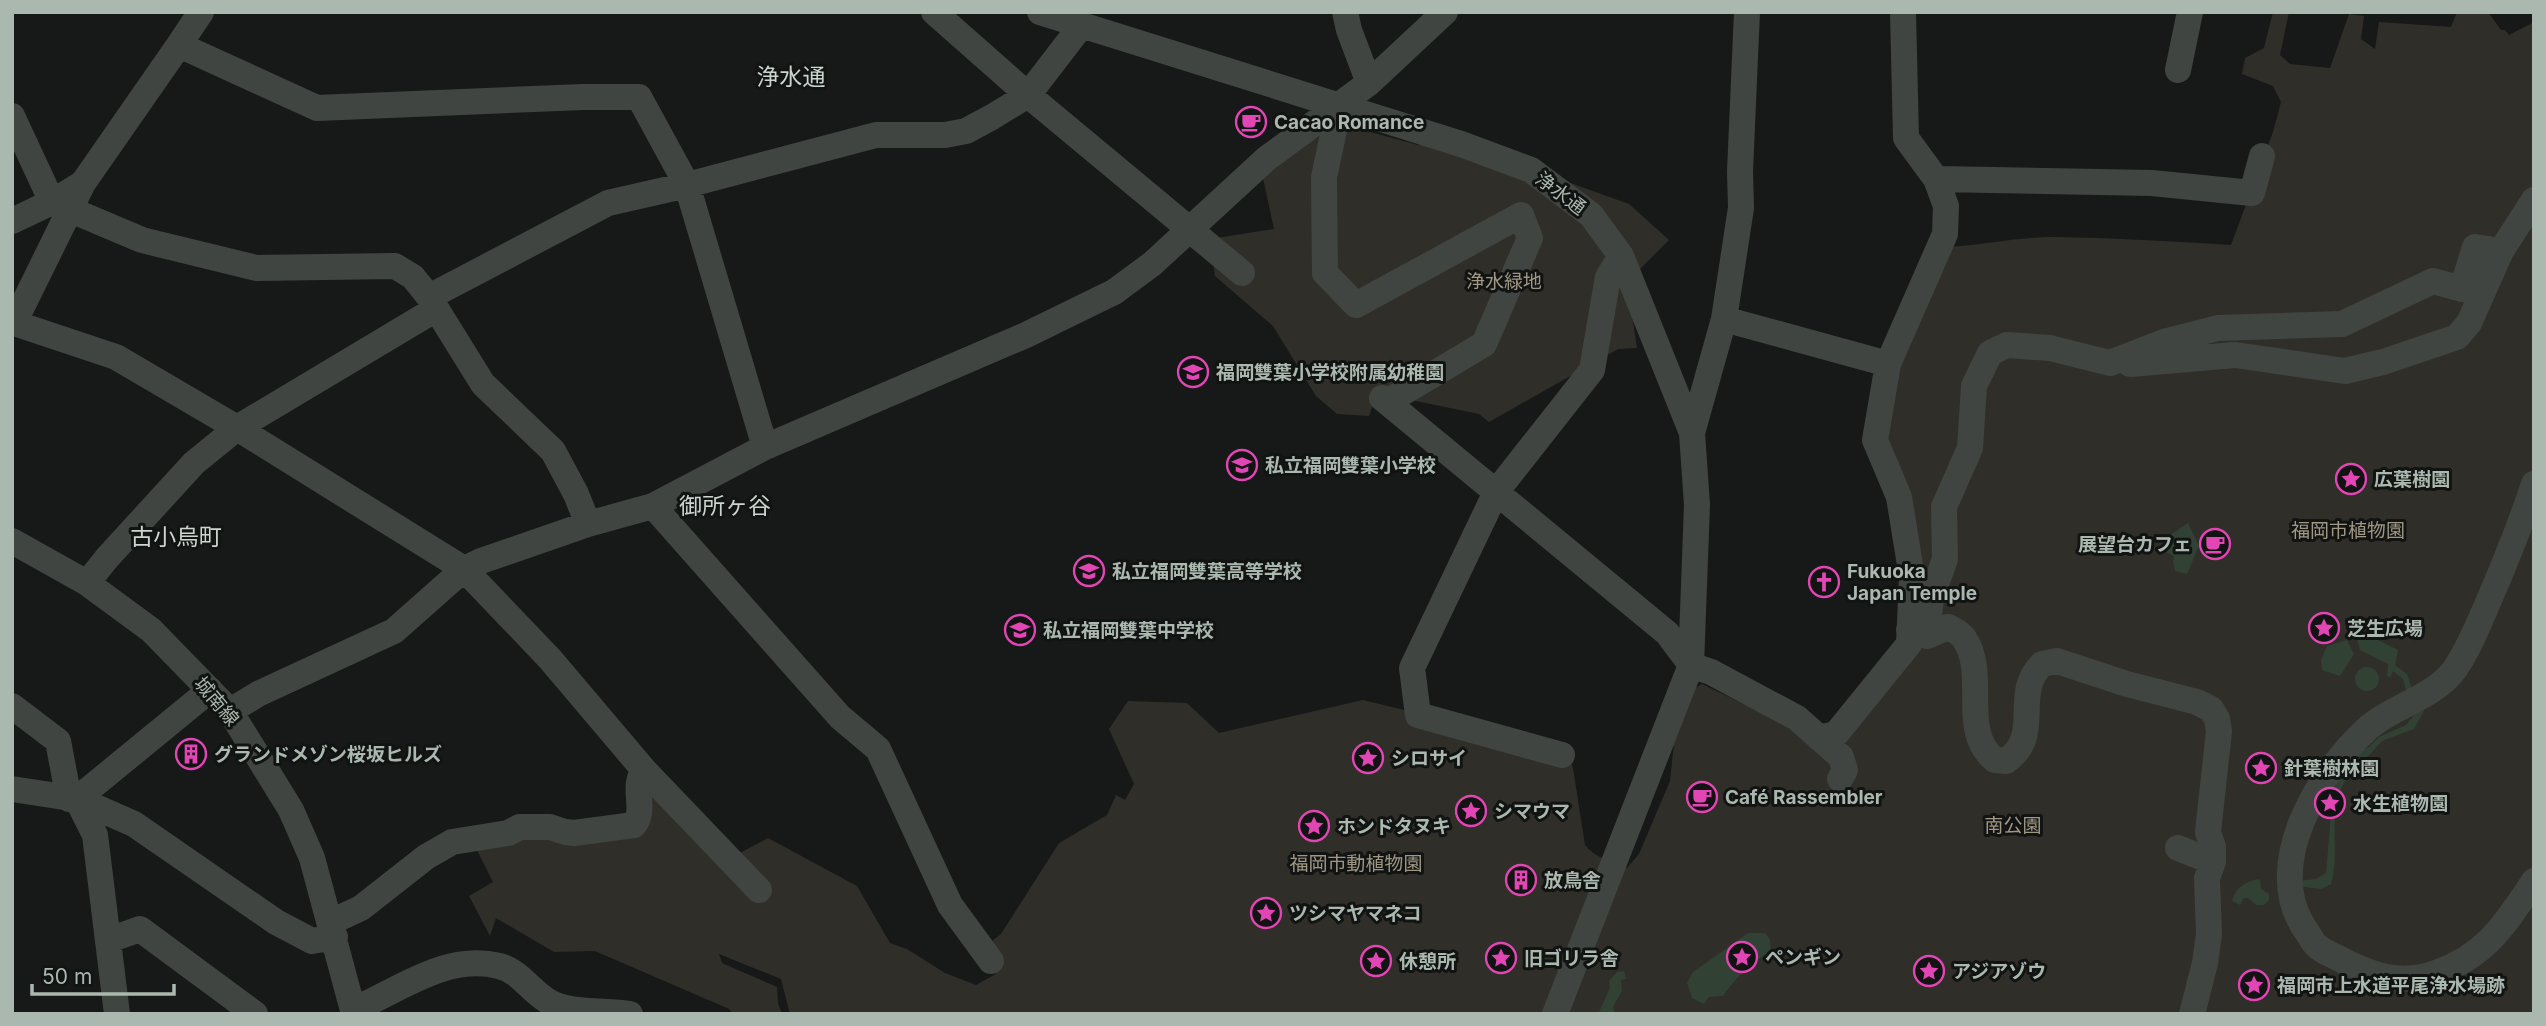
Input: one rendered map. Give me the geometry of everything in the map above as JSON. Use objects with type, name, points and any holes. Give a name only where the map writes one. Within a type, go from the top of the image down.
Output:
[{"type":"street","points":[[201,12],[84,181],[61,206],[13,325],[116,357],[237,428],[464,569],[550,659],[644,770],[759,890]]},
{"type":"street","points":[[934,12],[1028,95],[1242,273]]},
{"type":"street","name":"浄水通","points":[[1040,12],[1461,144],[1531,170],[1591,215],[1621,256],[1692,433],[1698,505],[1691,665],[1555,1014]]},
{"type":"street","points":[[1345,12],[1369,83]]},
{"type":"street","points":[[230,711],[258,694],[394,631],[464,569],[588,524],[653,506],[765,447],[1079,311],[1114,292],[1152,264],[1266,159],[1369,83],[1445,12]]},
{"type":"street","points":[[1692,433],[1724,319],[1741,208],[1740,171],[1747,12]]},
{"type":"street","points":[[1903,12],[1906,138],[1937,179],[1946,206],[1945,234],[1888,364],[1875,439],[1899,497],[1918,633]]},
{"type":"street","points":[[2178,70],[2190,12]]},
{"type":"street","points":[[88,583],[107,558],[194,463],[237,428],[433,303],[608,203],[876,135],[919,137],[966,131],[1028,95],[1081,26]]},
{"type":"street","points":[[179,45],[317,108],[639,97],[687,185],[765,447]]},
{"type":"street","points":[[1339,107],[1324,177],[1325,274],[1356,305],[1521,215],[1531,239],[1485,344],[1384,400],[1667,633],[1691,665],[1797,718],[1841,757],[1844,770],[1840,779]]},
{"type":"street","points":[[12,116],[61,206],[142,240],[256,268],[395,266],[413,277],[433,303],[483,384],[553,451],[576,494],[588,524]]},
{"type":"street","points":[[1937,179],[2152,183],[2252,192],[2262,156]]},
{"type":"street","points":[[1819,738],[1836,734],[1918,633],[1945,559],[1944,507],[1970,448],[1974,386],[1990,353],[2007,345],[2050,348],[2110,363],[2138,364],[2235,355],[2345,372],[2383,362],[2457,337],[2469,323],[2501,251],[2534,200]]},
{"type":"street","points":[[12,221],[61,206]]},
{"type":"street","points":[[2110,363],[2167,341],[2218,328],[2342,324],[2433,281],[2462,289],[2474,247],[2501,251]]},
{"type":"street","points":[[1562,755],[1418,715],[1412,668],[1496,492],[1592,370],[1608,276],[1621,256]]},
{"type":"street","points":[[1724,319],[1888,364]]},
{"type":"street","points":[[2534,484],[2500,577],[2454,670],[2435,688],[2393,710],[2370,726],[2340,755],[2314,793],[2297,836],[2290,871],[2295,914],[2317,946],[2352,965],[2388,979],[2406,980],[2424,978],[2449,969],[2482,949],[2496,935],[2534,881]]},
{"type":"street","points":[[653,506],[840,717],[878,749],[950,905],[992,961]]},
{"type":"street","name":"城南線","points":[[12,541],[88,583],[150,630],[230,711],[291,810],[312,858],[354,1012]]},
{"type":"street","points":[[1918,633],[1948,627],[1964,637],[1974,658],[1974,698],[1980,744],[1995,760],[2006,761],[2019,750],[2027,728],[2028,681],[2042,664],[2057,662],[2197,702],[2211,709],[2217,719],[2219,731],[2208,832],[2213,847],[2213,862],[2207,878],[2209,934],[2205,963],[2192,1014]]},
{"type":"street","points":[[73,799],[210,690]]},
{"type":"street","points":[[12,706],[58,741],[73,799],[95,835],[117,1014]]},
{"type":"street","points":[[12,789],[73,799],[134,824],[275,922],[312,942],[333,930],[426,857],[452,842],[508,832],[520,827],[551,827],[574,832],[634,825],[639,819],[638,779],[644,770]]},
{"type":"street","points":[[2178,848],[2213,862]]},
{"type":"street","points":[[109,940],[140,929],[255,1014]]},
{"type":"street","points":[[354,1012],[428,973],[451,967],[484,964],[502,966],[518,974],[533,991],[552,1004],[574,1009],[630,1014]]},
{"type":"green space","name":"南公園","points":[[2273,12],[2289,12],[2280,55],[2290,64],[2330,68],[2349,14],[2364,16],[2361,39],[2375,49],[2379,22],[2451,27],[2457,12],[2488,12],[2501,30],[2505,30],[2509,35],[2534,22],[2534,1014],[2202,1014],[2202,934],[2186,1014],[790,1014],[781,979],[719,954],[722,963],[777,987],[782,1014],[733,1014],[729,1009],[595,951],[554,952],[496,918],[490,936],[469,896],[493,882],[473,842],[639,830],[642,784],[738,854],[768,838],[857,886],[890,943],[907,949],[945,973],[976,985],[996,974],[992,941],[1001,934],[1059,843],[1107,815],[1116,795],[1125,800],[1134,784],[1109,729],[1128,701],[1187,703],[1219,733],[1363,700],[1441,719],[1570,760],[1585,845],[1599,856],[1627,868],[1639,854],[1670,781],[1674,743],[1693,689],[1702,684],[1840,751],[1842,742],[1914,647],[1885,456],[1891,391],[1947,247],[2054,237],[2231,245],[2273,132],[2281,102],[2273,86],[2242,74],[2245,58],[2264,48]]},
{"type":"green space","name":"浄水緑地","points":[[1333,122],[1418,145],[1456,142],[1629,204],[1669,240],[1627,282],[1637,348],[1618,349],[1489,422],[1479,414],[1377,393],[1369,416],[1337,414],[1316,396],[1273,326],[1215,276],[1210,239],[1274,229],[1261,169]]},
{"type":"shaded area","points":[[2188,523],[2199,546],[2187,574],[2175,571],[2174,556],[2159,549],[2167,537]]},
{"type":"shaded area","points":[[2356,634],[2398,650],[2395,665],[2407,674],[2413,692],[2407,694],[2403,679],[2393,671],[2390,678],[2387,676],[2388,664],[2360,650]]},
{"type":"shaded area","points":[[2347,640],[2354,654],[2340,676],[2322,670],[2321,660],[2327,646]]},
{"type":"shaded area","points":[[2367,667],[2375,671],[2379,679],[2375,687],[2367,691],[2359,687],[2355,679],[2359,671]]},
{"type":"shaded area","points":[[2422,705],[2424,711],[2414,729],[2382,741],[2361,764],[2351,758],[2379,737],[2406,725]]},
{"type":"shaded area","points":[[2348,762],[2355,770],[2345,781],[2339,794],[2331,884],[2321,889],[2296,886],[2297,881],[2316,879],[2326,873],[2333,791]]},
{"type":"shaded area","points":[[2258,879],[2261,889],[2269,894],[2269,900],[2264,905],[2256,905],[2248,898],[2244,898],[2240,905],[2232,901],[2242,886]]},
{"type":"shaded area","points":[[1748,933],[1765,933],[1770,940],[1771,951],[1745,970],[1723,996],[1709,997],[1704,1004],[1692,998],[1687,983],[1693,972]]},
{"type":"shaded area","points":[[1624,971],[1626,979],[1621,980],[1622,991],[1613,1007],[1615,1014],[1598,1014],[1610,988],[1609,981],[1617,972]]},
{"type":"place","name":"Cacao Romance","points":[[1251,122]]},
{"type":"place","name":"福岡雙葉小学校附属幼稚園","points":[[1193,372]]},
{"type":"place","name":"私立福岡雙葉小学校","points":[[1242,465]]},
{"type":"place","name":"広葉樹園","points":[[2351,479]]},
{"type":"place","name":"展望台カフェ","points":[[2215,544]]},
{"type":"place","name":"私立福岡雙葉高等学校","points":[[1089,571]]},
{"type":"place","name":"Fukuoka Japan Temple","points":[[1824,582]]},
{"type":"place","name":"芝生広場","points":[[2324,628]]},
{"type":"place","name":"私立福岡雙葉中学校","points":[[1020,630]]},
{"type":"place","name":"グランドメゾン桜坂ヒルズ","points":[[191,754]]},
{"type":"place","name":"シロサイ","points":[[1368,758]]},
{"type":"place","name":"針葉樹林園","points":[[2261,768]]},
{"type":"place","name":"Café Rassembler","points":[[1702,797]]},
{"type":"place","name":"水生植物園","points":[[2330,803]]},
{"type":"place","name":"シマウマ","points":[[1471,811]]},
{"type":"place","name":"ホンドタヌキ","points":[[1314,826]]},
{"type":"place","name":"放鳥舎","points":[[1521,880]]},
{"type":"place","name":"ツシマヤマネコ","points":[[1266,913]]},
{"type":"place","name":"ペンギン","points":[[1742,957]]},
{"type":"place","name":"旧ゴリラ舎","points":[[1501,958]]},
{"type":"place","name":"休憩所","points":[[1376,961]]},
{"type":"place","name":"アジアゾウ","points":[[1929,971]]},
{"type":"place","name":"福岡市上水道平尾浄水場跡","points":[[2254,985]]},
{"type":"district","name":"浄水通","points":[[791,77]]},
{"type":"district","name":"御所ヶ谷","points":[[725,506]]},
{"type":"district","name":"古小烏町","points":[[176,537]]},
{"type":"park label","name":"福岡市植物園","points":[[2348,530]]},
{"type":"park label","name":"福岡市動植物園","points":[[1356,863]]}]
